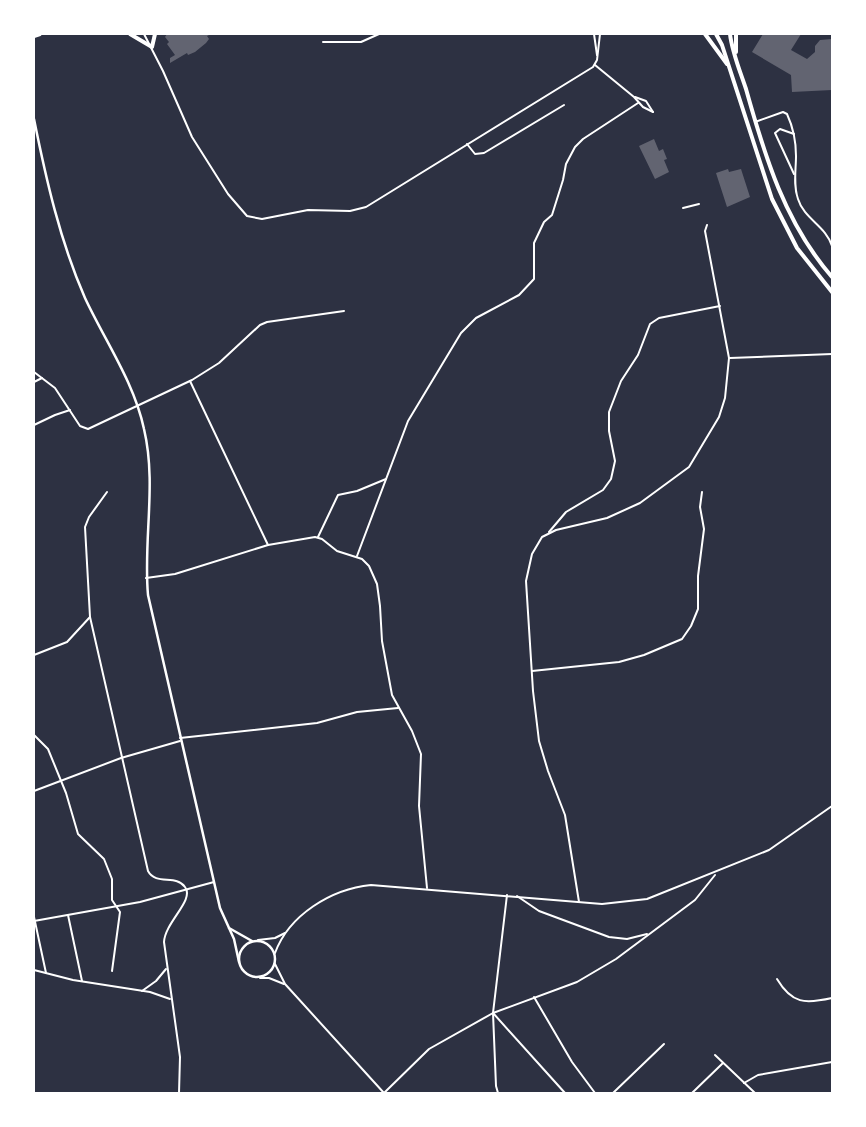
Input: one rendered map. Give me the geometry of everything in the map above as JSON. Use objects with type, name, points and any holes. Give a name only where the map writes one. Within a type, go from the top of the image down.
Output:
[{"type":"highway","points":[[34,36],[40,34]]},
{"type":"highway","points":[[130,34],[152,47],[155,34]]},
{"type":"highway","points":[[705,34],[721,53],[731,72]]},
{"type":"highway","points":[[716,34],[722,45],[772,199],[797,248],[832,292]]},
{"type":"highway","points":[[730,34],[755,122],[786,208],[806,244],[832,278]]},
{"type":"highway","points":[[736,34],[735,47],[738,62]]},
{"type":"street","points":[[144,34],[152,47],[192,137],[228,194],[247,216],[252,218],[268,218],[312,210],[350,211],[362,208],[595,65],[600,34]]},
{"type":"street","points":[[323,42],[361,42],[379,34]]},
{"type":"street","points":[[594,34],[597,55]]},
{"type":"street","points":[[595,65],[634,97],[638,103],[653,112],[646,101],[634,97]]},
{"type":"street","points":[[357,557],[408,421],[461,333],[476,318],[520,295],[534,279],[534,243],[544,222],[552,214],[566,164],[575,147],[581,140],[638,103]]},
{"type":"street","points":[[467,144],[475,154],[484,153],[564,105]]},
{"type":"street","points":[[755,122],[785,113],[794,134],[795,175],[797,197],[800,206],[825,232],[832,246]]},
{"type":"street","points":[[34,119],[35,131],[70,261],[85,298],[138,406],[148,455],[150,487],[146,578],[148,595],[220,908],[236,945],[239,962],[244,972],[260,978],[270,978],[285,984]]},
{"type":"street","points":[[794,134],[780,129],[776,133],[795,175]]},
{"type":"street","points":[[683,208],[699,204]]},
{"type":"street","points":[[548,533],[602,520],[633,507],[687,469],[722,410],[730,358],[705,231],[707,225]]},
{"type":"street","points":[[579,902],[565,815],[540,746],[532,671],[527,572],[534,548],[566,512],[603,490],[611,479],[615,461],[608,425],[609,412],[621,381],[638,355],[650,324],[659,318],[720,306]]},
{"type":"street","points":[[34,372],[55,388],[80,426],[88,429],[190,381],[220,364],[260,325],[267,322],[344,311]]},
{"type":"street","points":[[730,358],[832,354]]},
{"type":"street","points":[[34,382],[42,378]]},
{"type":"street","points":[[190,381],[268,545]]},
{"type":"street","points":[[34,425],[55,414],[70,410]]},
{"type":"street","points":[[318,537],[338,494],[356,491],[386,479]]},
{"type":"street","points":[[107,492],[89,517],[85,527],[90,617],[148,871],[156,879],[178,881],[187,890]]},
{"type":"street","points":[[532,671],[619,662],[644,655],[682,639],[691,626],[698,609],[698,571],[704,530],[700,507],[702,492]]},
{"type":"street","points":[[146,578],[175,574],[268,545],[318,537],[337,551],[357,557],[369,566],[376,584],[384,654],[392,695],[412,730],[421,754],[419,806],[427,888]]},
{"type":"street","points":[[34,655],[67,642],[90,617]]},
{"type":"street","points":[[34,791],[121,758],[180,740],[317,723],[363,711],[398,708]]},
{"type":"street","points":[[34,735],[47,747],[66,793],[78,834],[104,859],[111,876],[111,896],[120,912],[112,971]]},
{"type":"street","points":[[260,978],[271,972],[275,964],[275,953],[285,933],[310,910],[332,894],[345,889],[371,885],[427,888],[602,904],[642,900],[716,873],[769,850],[832,806]]},
{"type":"street","points":[[275,964],[285,984],[384,1093],[406,1069],[429,1049],[493,1013],[584,979],[616,959],[695,900],[716,873]]},
{"type":"street","points":[[34,921],[140,902],[214,882]]},
{"type":"street","points":[[179,1093],[180,1057],[170,999],[164,942],[168,924],[184,904],[187,890]]},
{"type":"street","points":[[498,1093],[496,1086],[493,1013],[507,895]]},
{"type":"street","points":[[517,896],[539,912],[609,936],[626,939],[650,932]]},
{"type":"street","points":[[68,914],[82,981]]},
{"type":"street","points":[[34,916],[46,973]]},
{"type":"street","points":[[228,927],[252,941]]},
{"type":"street","points":[[239,962],[242,949],[252,941],[269,939],[285,933]]},
{"type":"street","points":[[258,940],[269,944],[275,953]]},
{"type":"street","points":[[142,991],[156,981],[167,969]]},
{"type":"street","points":[[34,970],[82,981],[142,991],[170,999]]},
{"type":"street","points":[[777,979],[784,990],[801,1001],[812,1002],[832,998]]},
{"type":"street","points":[[534,997],[572,1062],[595,1093]]},
{"type":"street","points":[[493,1013],[566,1093]]},
{"type":"street","points":[[613,1093],[664,1044]]},
{"type":"street","points":[[716,1055],[754,1093]]},
{"type":"street","points":[[744,1083],[758,1075],[832,1062]]},
{"type":"street","points":[[692,1093],[723,1063]]},
{"type":"building","points":[[167,34],[211,34],[207,36],[209,39],[206,43],[195,52],[188,55],[187,53],[170,63],[170,58],[175,55],[167,44],[169,42],[165,37]]},
{"type":"building","points":[[763,34],[801,34],[791,50],[807,59],[815,52],[815,46],[820,40],[832,39],[832,90],[792,92],[791,75],[752,52]]},
{"type":"building","points":[[654,139],[659,151],[663,149],[667,159],[664,160],[669,172],[655,179],[639,146]]},
{"type":"building","points":[[728,169],[729,172],[741,169],[750,197],[727,207],[716,173]]}]
